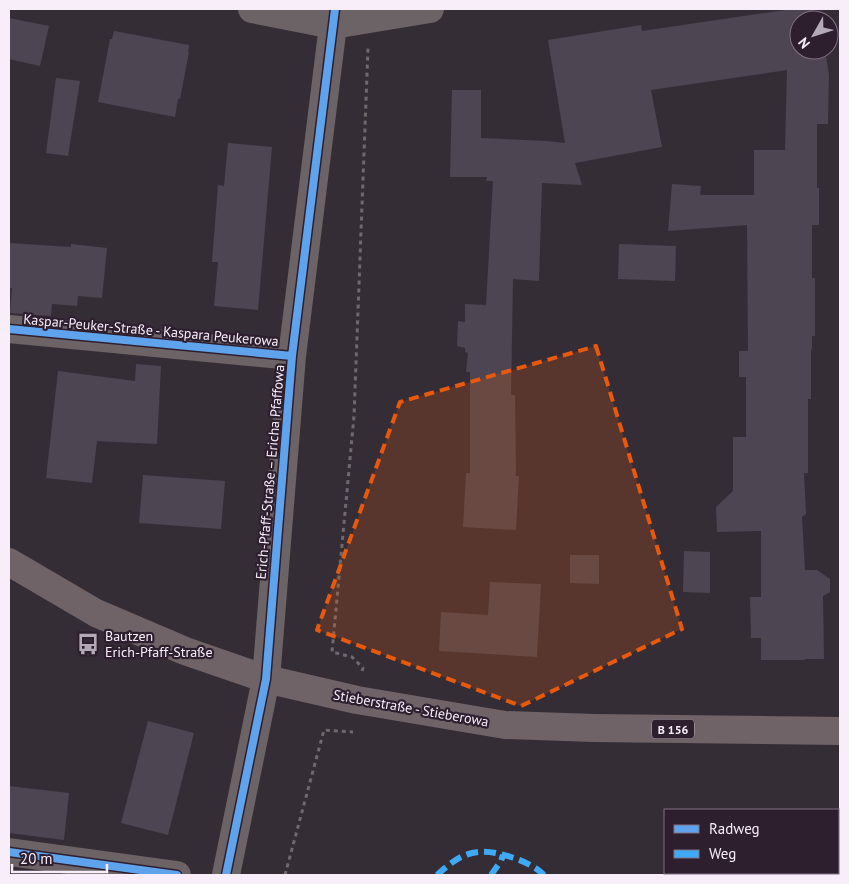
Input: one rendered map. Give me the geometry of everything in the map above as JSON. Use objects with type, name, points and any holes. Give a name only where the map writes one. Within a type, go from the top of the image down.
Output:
[{"type":"main road","name":"Stieberstraße - Stieberowa","points":[[9,562],[96,613],[185,651],[266,679],[357,700],[505,725],[840,731]]},
{"type":"street","points":[[252,9],[369,19],[429,9]]},
{"type":"street","name":"Erich-Pfaff-Straße – Ericha Pfaffowa","points":[[226,875],[266,679],[292,356],[334,17]]},
{"type":"street","name":"Kaspar-Peuker-Straße - Kaspara Peukerowa","points":[[9,329],[292,356]]},
{"type":"street","points":[[9,852],[177,875]]},
{"type":"path","points":[[285,875],[324,730],[352,732],[363,668],[352,657],[332,652],[354,416],[369,19]]},
{"type":"highlighted area","points":[[596,346],[682,629],[521,706],[317,630],[400,402]]},
{"type":"building","points":[[792,9],[814,9],[789,10],[789,60],[827,60],[829,75],[828,124],[817,124],[819,225],[812,225],[812,278],[815,278],[815,336],[812,336],[811,350],[811,399],[808,399],[808,473],[804,473],[806,514],[802,517],[805,570],[817,570],[830,579],[830,592],[823,596],[824,659],[761,660],[761,638],[751,638],[750,597],[761,597],[761,531],[717,532],[716,507],[733,491],[733,437],[746,437],[746,377],[739,377],[739,351],[748,351],[747,225],[668,231],[672,184],[701,186],[700,195],[754,195],[754,150],[785,150],[787,70],[651,90],[662,147],[575,163],[582,185],[542,183],[539,281],[513,279],[511,395],[515,395],[516,476],[519,476],[516,530],[463,527],[466,473],[470,473],[470,372],[466,372],[468,353],[465,352],[465,348],[457,346],[458,321],[465,322],[465,304],[486,305],[493,181],[486,181],[487,177],[450,177],[452,90],[481,90],[481,138],[565,143],[548,40],[641,25],[642,31]]},
{"type":"building","points":[[9,18],[49,26],[40,66],[9,59]]},
{"type":"building","points":[[114,31],[189,45],[175,117],[98,102],[110,39],[112,39]]},
{"type":"building","points":[[56,78],[80,81],[68,156],[46,153]]},
{"type":"building","points":[[228,143],[272,147],[258,310],[214,306],[218,262],[212,262],[218,185],[224,186]]},
{"type":"building","points":[[9,243],[71,247],[71,244],[107,248],[102,298],[78,296],[77,306],[52,304],[51,316],[10,313],[12,288],[9,288]]},
{"type":"building","points":[[619,244],[676,246],[675,281],[618,279]]},
{"type":"building","points":[[136,364],[161,366],[157,444],[97,441],[92,483],[46,478],[58,371],[135,381]]},
{"type":"building","points":[[143,475],[225,481],[221,529],[139,523]]},
{"type":"building","points":[[684,551],[710,552],[710,593],[683,592]]},
{"type":"building","points":[[570,555],[599,555],[599,584],[570,583]]},
{"type":"building","points":[[490,582],[541,584],[537,657],[439,651],[441,612],[488,615]]},
{"type":"building","points":[[148,721],[194,733],[168,835],[121,823]]},
{"type":"building","points":[[9,786],[69,793],[64,840],[9,833]]},
{"type":"marked path","points":[[437,875],[462,856],[479,852],[499,854],[524,862],[533,866],[544,875]]},
{"type":"marked path","points":[[491,875],[503,855]]},
{"type":"cycle path","points":[[226,875],[266,679],[292,356],[335,9]]},
{"type":"cycle path","points":[[9,329],[292,356]]},
{"type":"cycle path","points":[[9,852],[177,875]]},
{"type":"place","name":"Bautzen Erich-Pfaff-Straße","points":[[88,644]]}]
